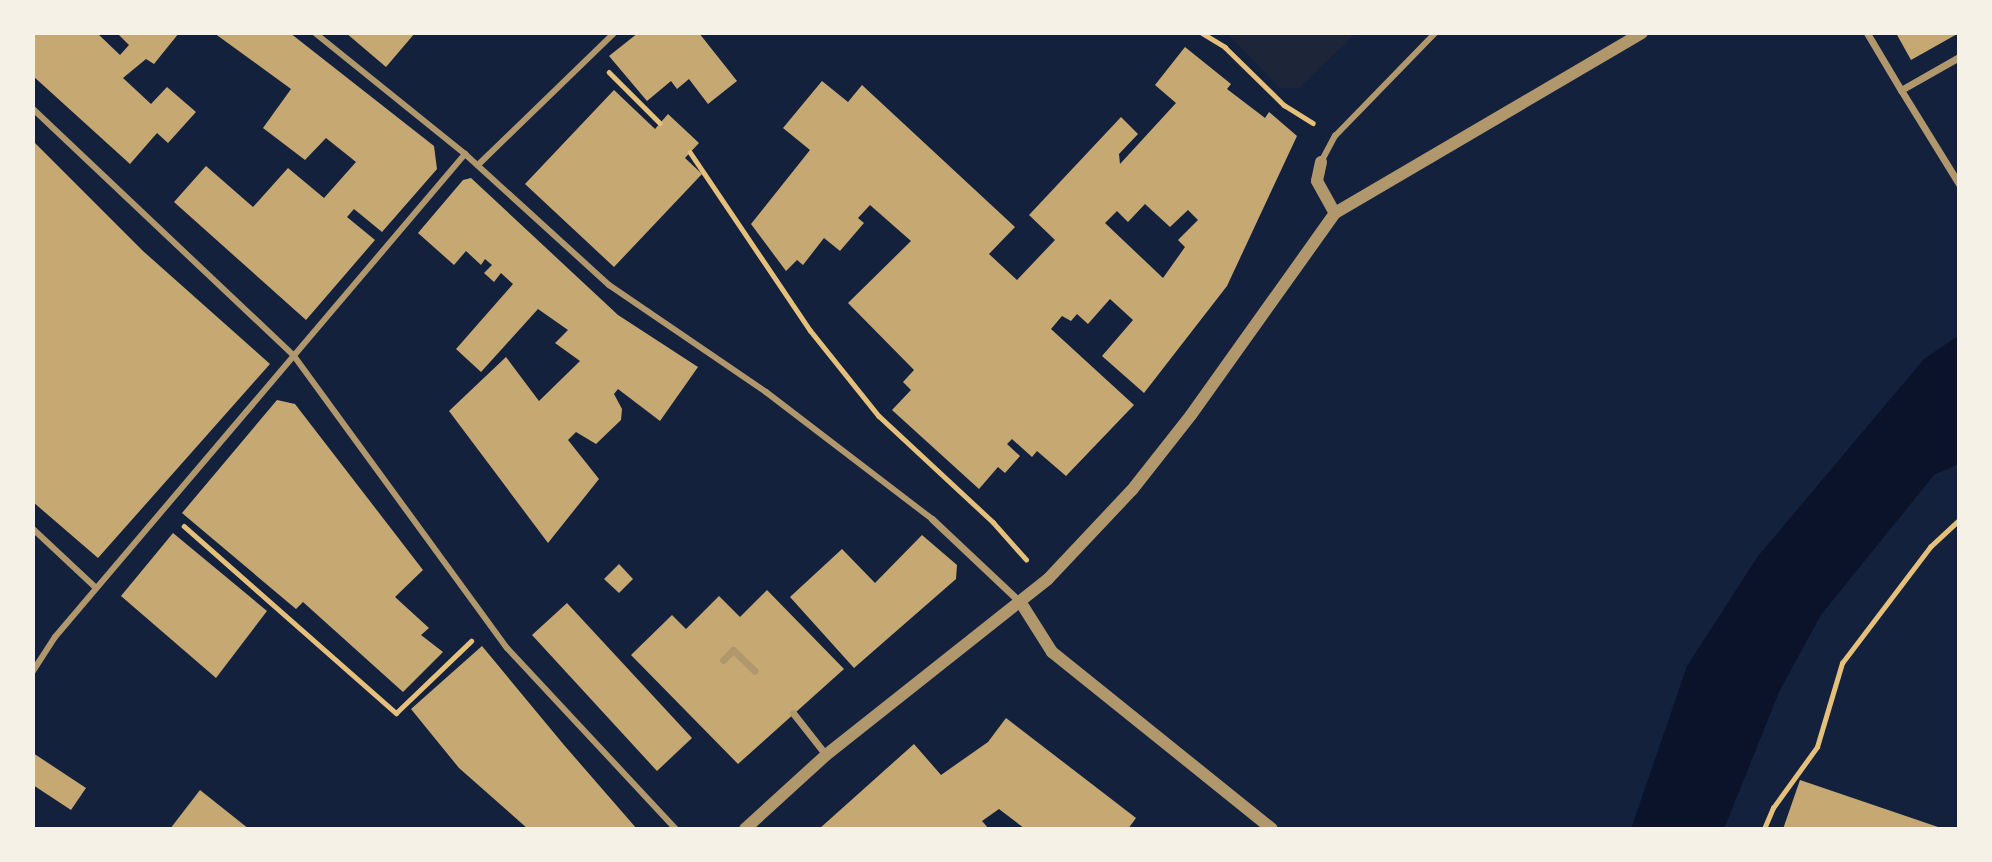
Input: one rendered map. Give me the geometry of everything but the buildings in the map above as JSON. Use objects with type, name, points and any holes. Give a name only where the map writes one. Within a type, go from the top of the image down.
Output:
[{"type":"street","points":[[315,33],[465,154],[480,163],[609,285],[766,391],[932,519],[1021,603],[1052,652],[1272,829]]},
{"type":"street","points":[[480,163],[614,33]]},
{"type":"street","points":[[1335,213],[1317,181],[1321,162],[1335,136],[1435,33]]},
{"type":"street","points":[[745,829],[826,755],[1021,603],[1132,490],[1259,323],[1335,213],[1642,33]]},
{"type":"street","points":[[1867,33],[1959,184]]},
{"type":"street","points":[[1901,90],[1959,57]]},
{"type":"street","points":[[33,109],[294,356],[507,648],[676,829]]},
{"type":"street","points":[[33,671],[96,588],[465,154]]},
{"type":"street","points":[[33,529],[96,588]]},
{"type":"street","points":[[723,660],[733,650],[755,671]]},
{"type":"street","points":[[793,713],[826,755]]},
{"type":"path","points":[[1202,33],[1225,47],[1284,105],[1335,136]]},
{"type":"path","points":[[591,54],[660,123]]},
{"type":"path","points":[[690,152],[810,330],[879,416],[1026,559],[1021,603]]},
{"type":"path","points":[[164,510],[396,713],[490,624]]},
{"type":"path","points":[[1764,829],[1773,808],[1817,747],[1842,663],[1930,547],[1959,520]]},
{"type":"shaded area","points":[[1227,33],[1356,33],[1299,88],[1280,88]]},
{"type":"shaded area","points":[[1959,335],[1959,464],[1934,475],[1821,615],[1780,690],[1724,829],[1631,829],[1687,666],[1758,556],[1924,359]]}]
